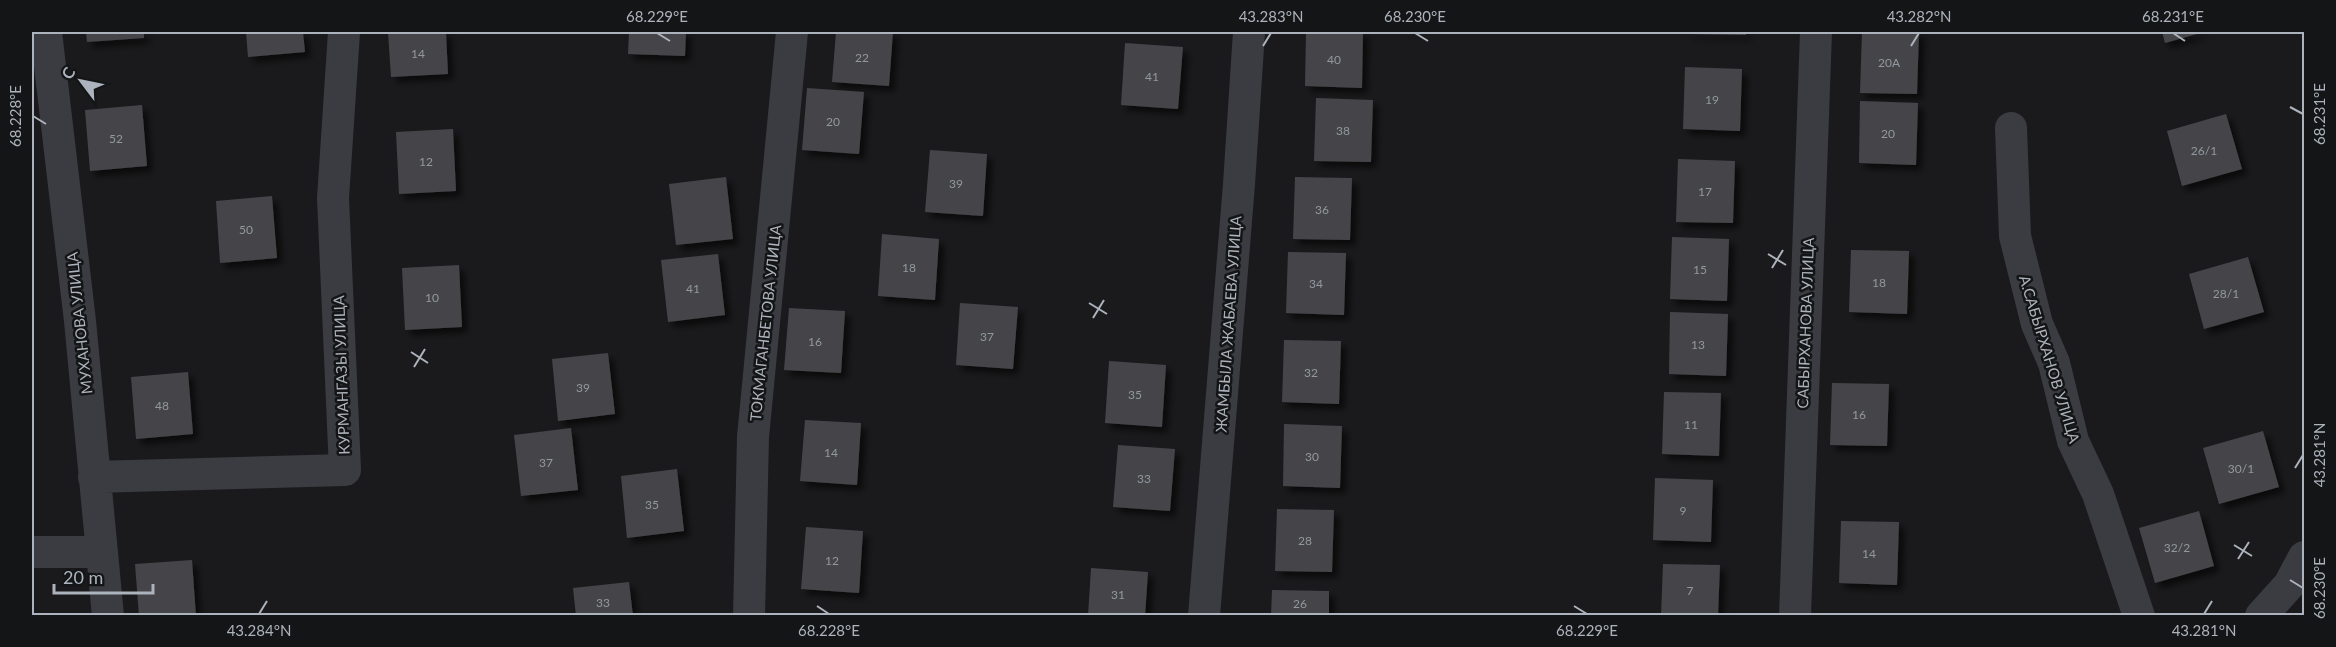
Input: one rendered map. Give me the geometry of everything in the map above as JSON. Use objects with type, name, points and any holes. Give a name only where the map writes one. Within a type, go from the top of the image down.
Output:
[{"type":"street","name":"МУХАНОВА УЛИЦА","points":[[46,32],[80,321],[108,615]]},
{"type":"street","name":"КУРМАНГАЗЫ УЛИЦА","points":[[94,477],[345,470],[333,198],[344,32]]},
{"type":"street","name":"ТОКМАГАНБЕТОВА УЛИЦА","points":[[749,615],[753,437],[792,32]]},
{"type":"street","name":"ЖАМБЫЛА ЖАБАЕВА УЛИЦА","points":[[1204,615],[1249,32]]},
{"type":"street","name":"САБЫРХАНОВА УЛИЦА","points":[[1795,615],[1816,32]]},
{"type":"street","name":"А.САБЫРХАНОВ УЛИЦА","points":[[2011,128],[2015,236],[2037,324],[2054,363],[2073,441],[2098,494],[2139,615]]},
{"type":"street","points":[[32,552],[102,552]]},
{"type":"street","points":[[2261,615],[2297,583],[2304,557]]},
{"type":"building","points":[[86,32],[144,32],[144,38],[87,42]]},
{"type":"building","points":[[246,32],[303,32],[305,52],[248,57]]},
{"type":"building","points":[[388,32],[446,32],[448,74],[391,77]]},
{"type":"building","points":[[629,32],[686,32],[685,56],[628,54]]},
{"type":"building","points":[[836,32],[893,32],[889,86],[832,82]]},
{"type":"building","points":[[1306,32],[1363,32],[1362,88],[1305,86]]},
{"type":"building","points":[[1689,32],[1746,32],[1746,35],[1689,34]]},
{"type":"building","points":[[1862,32],[1919,32],[1917,94],[1860,93]]},
{"type":"building","points":[[2162,32],[2204,32],[2165,43]]},
{"type":"building","points":[[1125,43],[1183,47],[1178,109],[1121,105]]},
{"type":"building","points":[[1685,67],[1742,69],[1740,131],[1683,129]]},
{"type":"building","points":[[807,88],[864,92],[859,154],[802,150]]},
{"type":"building","points":[[1316,98],[1373,100],[1371,162],[1314,161]]},
{"type":"building","points":[[1860,101],[1918,103],[1916,165],[1859,163]]},
{"type":"building","points":[[142,105],[147,166],[90,171],[85,110]]},
{"type":"building","points":[[2226,114],[2242,169],[2182,186],[2167,131]]},
{"type":"building","points":[[453,129],[456,191],[399,194],[396,132]]},
{"type":"building","points":[[930,150],[987,154],[983,216],[925,212]]},
{"type":"building","points":[[1678,159],[1735,161],[1733,223],[1676,222]]},
{"type":"building","points":[[726,177],[733,239],[676,245],[669,184]]},
{"type":"building","points":[[1295,177],[1352,178],[1350,240],[1293,239]]},
{"type":"building","points":[[272,196],[277,258],[220,263],[216,201]]},
{"type":"building","points":[[882,234],[939,239],[935,300],[878,296]]},
{"type":"building","points":[[1672,237],[1729,239],[1727,301],[1670,299]]},
{"type":"building","points":[[1851,250],[1909,251],[1907,314],[1849,312]]},
{"type":"building","points":[[1288,252],[1346,253],[1344,315],[1286,313]]},
{"type":"building","points":[[718,254],[725,315],[668,322],[661,260]]},
{"type":"building","points":[[2248,257],[2264,312],[2204,329],[2189,274]]},
{"type":"building","points":[[459,265],[462,327],[405,330],[402,268]]},
{"type":"building","points":[[960,303],[1018,307],[1013,369],[956,365]]},
{"type":"building","points":[[789,308],[845,311],[841,373],[784,370]]},
{"type":"building","points":[[1670,312],[1728,314],[1726,376],[1669,374]]},
{"type":"building","points":[[1284,340],[1341,341],[1339,404],[1282,402]]},
{"type":"building","points":[[608,353],[615,414],[558,421],[552,359]]},
{"type":"building","points":[[1109,361],[1166,365],[1162,427],[1105,423]]},
{"type":"building","points":[[188,372],[193,434],[136,439],[131,377]]},
{"type":"building","points":[[1832,383],[1889,384],[1887,446],[1830,445]]},
{"type":"building","points":[[1664,392],[1721,393],[1719,456],[1662,454]]},
{"type":"building","points":[[805,420],[861,423],[857,485],[800,481]]},
{"type":"building","points":[[1284,424],[1342,426],[1340,488],[1283,486]]},
{"type":"building","points":[[571,428],[578,490],[521,496],[514,435]]},
{"type":"building","points":[[2263,431],[2279,487],[2219,504],[2203,448]]},
{"type":"building","points":[[1118,445],[1175,449],[1170,511],[1113,507]]},
{"type":"building","points":[[677,469],[684,531],[627,538],[621,476]]},
{"type":"building","points":[[1655,478],[1713,480],[1711,542],[1653,540]]},
{"type":"building","points":[[1277,509],[1334,510],[1332,572],[1275,571]]},
{"type":"building","points":[[2199,511],[2214,566],[2155,583],[2139,528]]},
{"type":"building","points":[[1841,521],[1899,522],[1897,585],[1839,583]]},
{"type":"building","points":[[806,527],[863,531],[859,593],[801,589]]},
{"type":"building","points":[[192,560],[196,616],[139,616],[135,564]]},
{"type":"building","points":[[1663,564],[1720,565],[1718,616],[1661,616]]},
{"type":"building","points":[[1091,568],[1148,572],[1145,616],[1088,616]]},
{"type":"building","points":[[629,582],[633,616],[576,616],[573,588]]},
{"type":"building","points":[[1272,590],[1329,591],[1329,616],[1271,616]]}]
